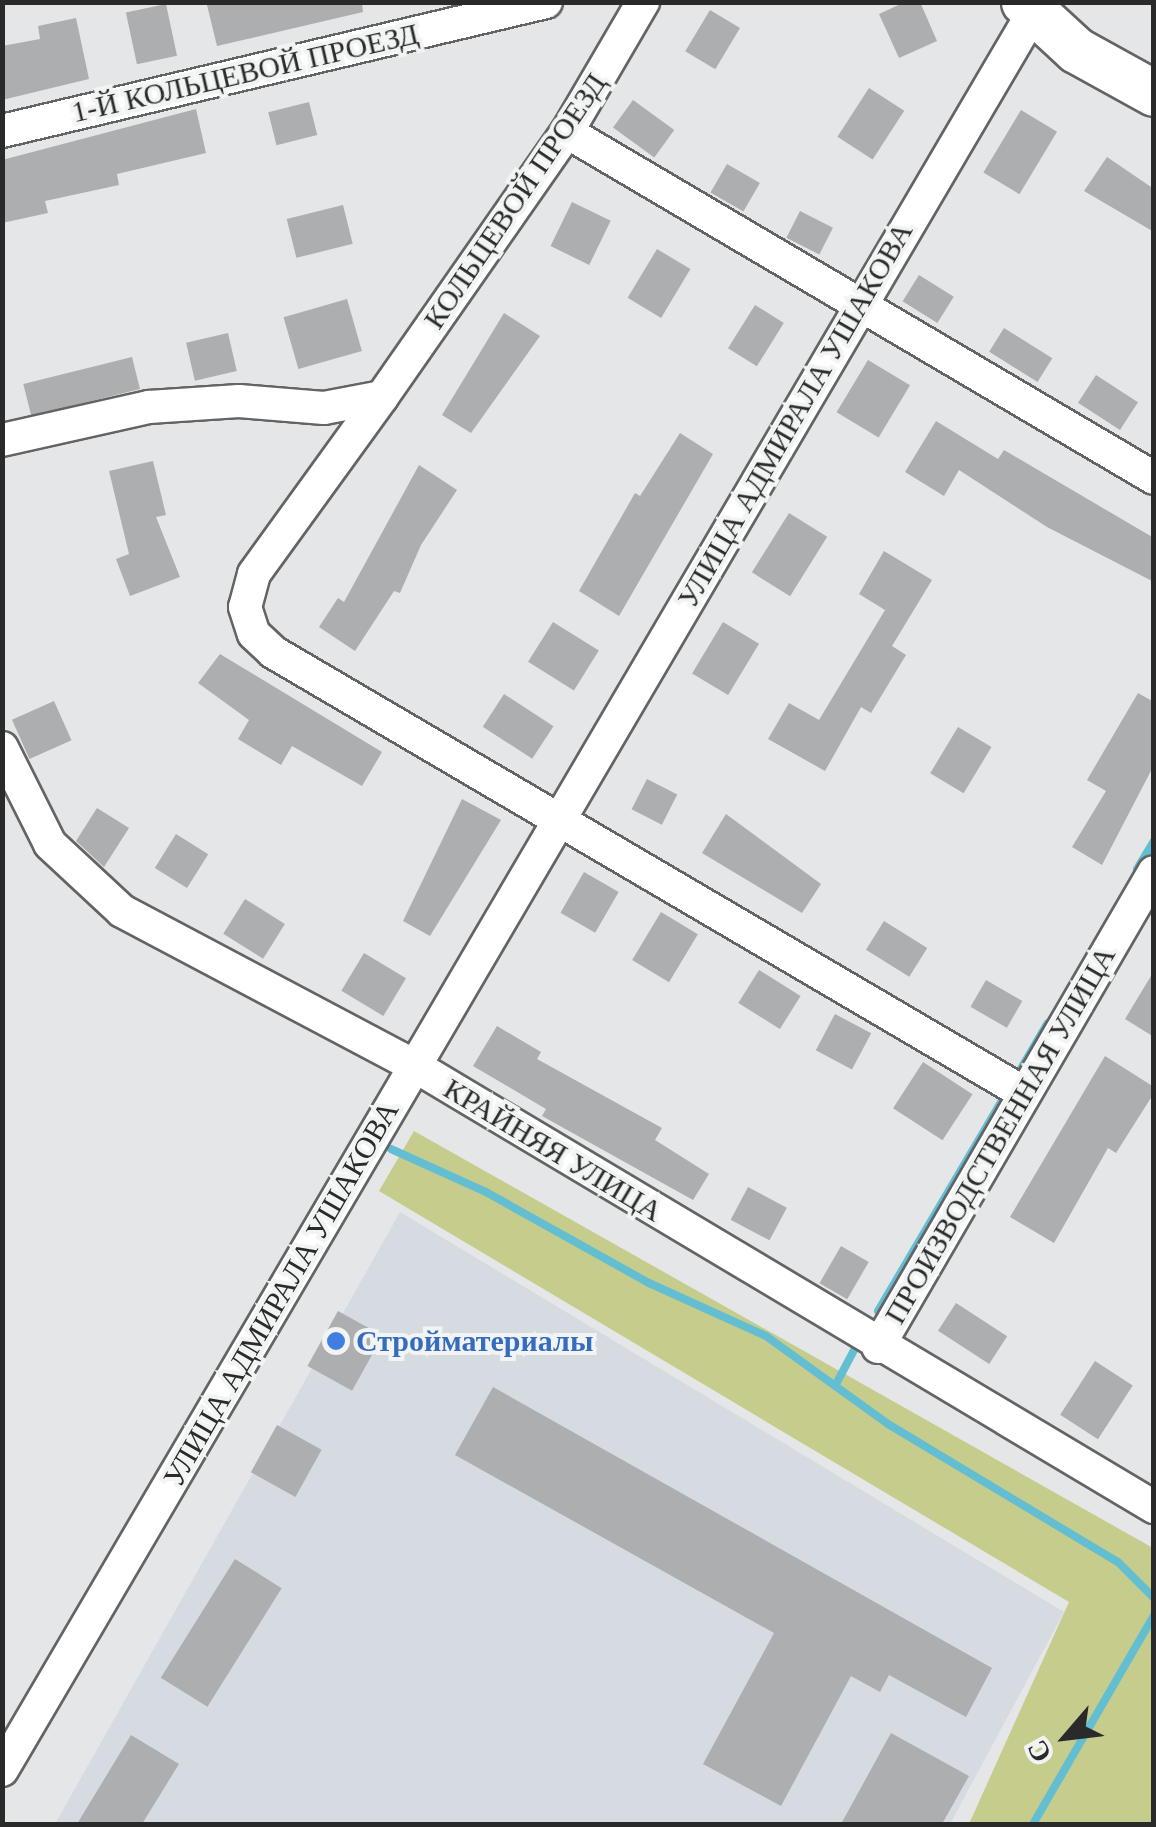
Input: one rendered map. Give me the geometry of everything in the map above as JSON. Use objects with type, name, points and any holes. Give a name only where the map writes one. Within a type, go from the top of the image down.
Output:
[{"type":"main road","points":[[1028,8],[1076,50],[1154,93]]},
{"type":"street","name":"1-Й КОЛЬЦЕВОЙ ПРОЕЗД","points":[[2,131],[546,2]]},
{"type":"street","name":"КОЛЬЦЕВОЙ ПРОЕЗД","points":[[560,819],[274,652],[254,634],[245,608],[254,574],[567,132],[643,2]]},
{"type":"street","name":"УЛИЦА АДМИРАЛА УШАКОВА","points":[[2,1770],[560,819],[1028,8]]},
{"type":"street","points":[[567,132],[1154,478]]},
{"type":"street","points":[[2,440],[149,407],[239,401],[324,408],[382,397]]},
{"type":"street","name":"КРАЙНЯЯ УЛИЦА","points":[[2,748],[50,844],[122,912],[415,1066],[878,1348],[1154,1506]]},
{"type":"street","points":[[560,819],[1024,1093]]},
{"type":"street","name":"ПРОИЗВОДСТВЕННАЯ УЛИЦА","points":[[878,1348],[1154,872]]},
{"type":"shaded area","points":[[400,1212],[1064,1612],[950,1824],[55,1824]]},
{"type":"green space","points":[[414,1131],[1153,1548],[1153,1824],[969,1824],[1069,1602],[379,1191]]},
{"type":"building","points":[[362,2],[363,12],[217,46],[207,5]]},
{"type":"building","points":[[905,2],[920,2],[937,41],[899,58],[879,14]]},
{"type":"building","points":[[166,4],[177,56],[137,64],[126,13]]},
{"type":"building","points":[[710,10],[740,28],[715,69],[685,51]]},
{"type":"building","points":[[76,18],[89,79],[2,100],[2,46],[40,39],[38,26]]},
{"type":"building","points":[[869,88],[904,111],[873,160],[837,137]]},
{"type":"building","points":[[633,100],[674,130],[654,157],[613,128]]},
{"type":"building","points":[[309,102],[317,135],[276,145],[268,112]]},
{"type":"building","points":[[196,109],[206,153],[117,174],[119,185],[45,201],[48,213],[2,223],[2,160]]},
{"type":"building","points":[[1021,110],[1057,132],[1019,194],[983,173]]},
{"type":"building","points":[[1107,157],[1154,189],[1154,232],[1084,191]]},
{"type":"building","points":[[727,164],[760,183],[743,212],[710,193]]},
{"type":"building","points":[[572,202],[611,221],[589,265],[551,246]]},
{"type":"building","points":[[343,205],[353,244],[296,258],[287,219]]},
{"type":"building","points":[[800,211],[833,228],[819,255],[786,238]]},
{"type":"building","points":[[657,249],[690,269],[661,318],[628,298]]},
{"type":"building","points":[[919,275],[954,297],[937,323],[903,301]]},
{"type":"building","points":[[347,299],[362,351],[298,369],[284,317]]},
{"type":"building","points":[[755,305],[784,323],[757,366],[728,348]]},
{"type":"building","points":[[504,313],[540,336],[471,433],[442,415]]},
{"type":"building","points":[[1004,328],[1052,358],[1038,382],[989,352]]},
{"type":"building","points":[[228,333],[237,371],[195,381],[186,343]]},
{"type":"building","points":[[132,357],[140,389],[31,416],[23,384]]},
{"type":"building","points":[[868,360],[910,385],[879,438],[837,412]]},
{"type":"building","points":[[1096,375],[1138,402],[1120,430],[1078,403]]},
{"type":"building","points":[[936,421],[998,459],[1004,450],[1154,538],[1154,582],[1047,527],[959,470],[944,496],[905,472]]},
{"type":"building","points":[[680,433],[713,454],[619,616],[579,591],[635,493],[640,496]]},
{"type":"building","points":[[153,461],[166,515],[156,517],[180,577],[130,596],[116,559],[129,554],[109,471]]},
{"type":"building","points":[[419,465],[457,490],[421,545],[400,593],[394,591],[355,651],[319,627],[338,598],[344,602]]},
{"type":"building","points":[[789,513],[827,537],[790,596],[752,572]]},
{"type":"building","points":[[884,551],[932,580],[892,646],[906,655],[871,713],[861,707],[825,771],[768,739],[789,703],[819,720],[885,610],[859,594]]},
{"type":"building","points":[[553,622],[599,651],[574,690],[528,662]]},
{"type":"building","points":[[723,622],[759,644],[728,695],[692,673]]},
{"type":"building","points":[[220,654],[382,752],[362,786],[292,746],[281,765],[238,739],[249,720],[198,683]]},
{"type":"building","points":[[1138,693],[1154,702],[1154,765],[1102,865],[1072,847],[1106,791],[1087,780]]},
{"type":"building","points":[[504,694],[553,726],[532,759],[483,727]]},
{"type":"building","points":[[54,701],[71,740],[29,759],[12,720]]},
{"type":"building","points":[[958,727],[991,747],[964,793],[930,773]]},
{"type":"building","points":[[647,779],[677,794],[662,825],[632,809]]},
{"type":"building","points":[[462,799],[501,820],[430,936],[403,921]]},
{"type":"building","points":[[97,808],[129,828],[104,867],[76,841]]},
{"type":"building","points":[[726,814],[821,884],[802,913],[702,853]]},
{"type":"building","points":[[176,834],[208,854],[187,888],[155,868]]},
{"type":"building","points":[[584,872],[619,892],[595,933],[560,913]]},
{"type":"building","points":[[245,899],[285,924],[263,959],[223,934]]},
{"type":"building","points":[[661,912],[698,934],[669,982],[632,960]]},
{"type":"building","points":[[884,921],[927,948],[909,977],[866,950]]},
{"type":"building","points":[[364,953],[406,978],[383,1016],[341,991]]},
{"type":"building","points":[[759,970],[801,996],[780,1029],[738,1003]]},
{"type":"building","points":[[1154,971],[1154,1037],[1125,1019]]},
{"type":"building","points":[[986,980],[1022,1001],[1007,1028],[970,1007]]},
{"type":"building","points":[[835,1014],[871,1033],[852,1069],[816,1050]]},
{"type":"building","points":[[497,1026],[541,1052],[537,1059],[662,1128],[655,1140],[709,1174],[693,1200],[542,1116],[546,1109],[473,1066]]},
{"type":"building","points":[[1105,1056],[1154,1087],[1154,1093],[1116,1153],[1108,1148],[1054,1243],[1010,1217]]},
{"type":"building","points":[[923,1062],[972,1094],[943,1140],[893,1108]]},
{"type":"building","points":[[748,1187],[787,1208],[769,1240],[731,1220]]},
{"type":"building","points":[[841,1246],[869,1262],[847,1299],[820,1283]]},
{"type":"building","points":[[956,1303],[1007,1336],[989,1364],[938,1331]]},
{"type":"building","points":[[338,1311],[383,1336],[352,1391],[307,1366]]},
{"type":"building","points":[[1095,1361],[1133,1386],[1098,1439],[1060,1415]]},
{"type":"building","points":[[493,1387],[992,1668],[966,1717],[889,1675],[880,1692],[851,1676],[781,1806],[703,1764],[774,1633],[455,1455]]},
{"type":"building","points":[[277,1425],[322,1450],[295,1497],[251,1472]]},
{"type":"building","points":[[235,1559],[282,1588],[207,1707],[161,1678]]},
{"type":"building","points":[[891,1733],[969,1776],[942,1824],[841,1824]]},
{"type":"building","points":[[131,1735],[179,1764],[142,1824],[77,1824]]},
{"type":"waterway","points":[[1137,869],[1154,841]]},
{"type":"waterway","points":[[1019,1072],[1047,1024]]},
{"type":"waterway","points":[[878,1311],[1004,1097]]},
{"type":"waterway","points":[[391,1149],[486,1192],[649,1283],[766,1336],[888,1424],[1118,1562],[1154,1598]]},
{"type":"waterway","points":[[835,1386],[854,1351]]},
{"type":"waterway","points":[[1033,1824],[1154,1615]]},
{"type":"place","name":"Стройматериалы","points":[[336,1341]]}]
